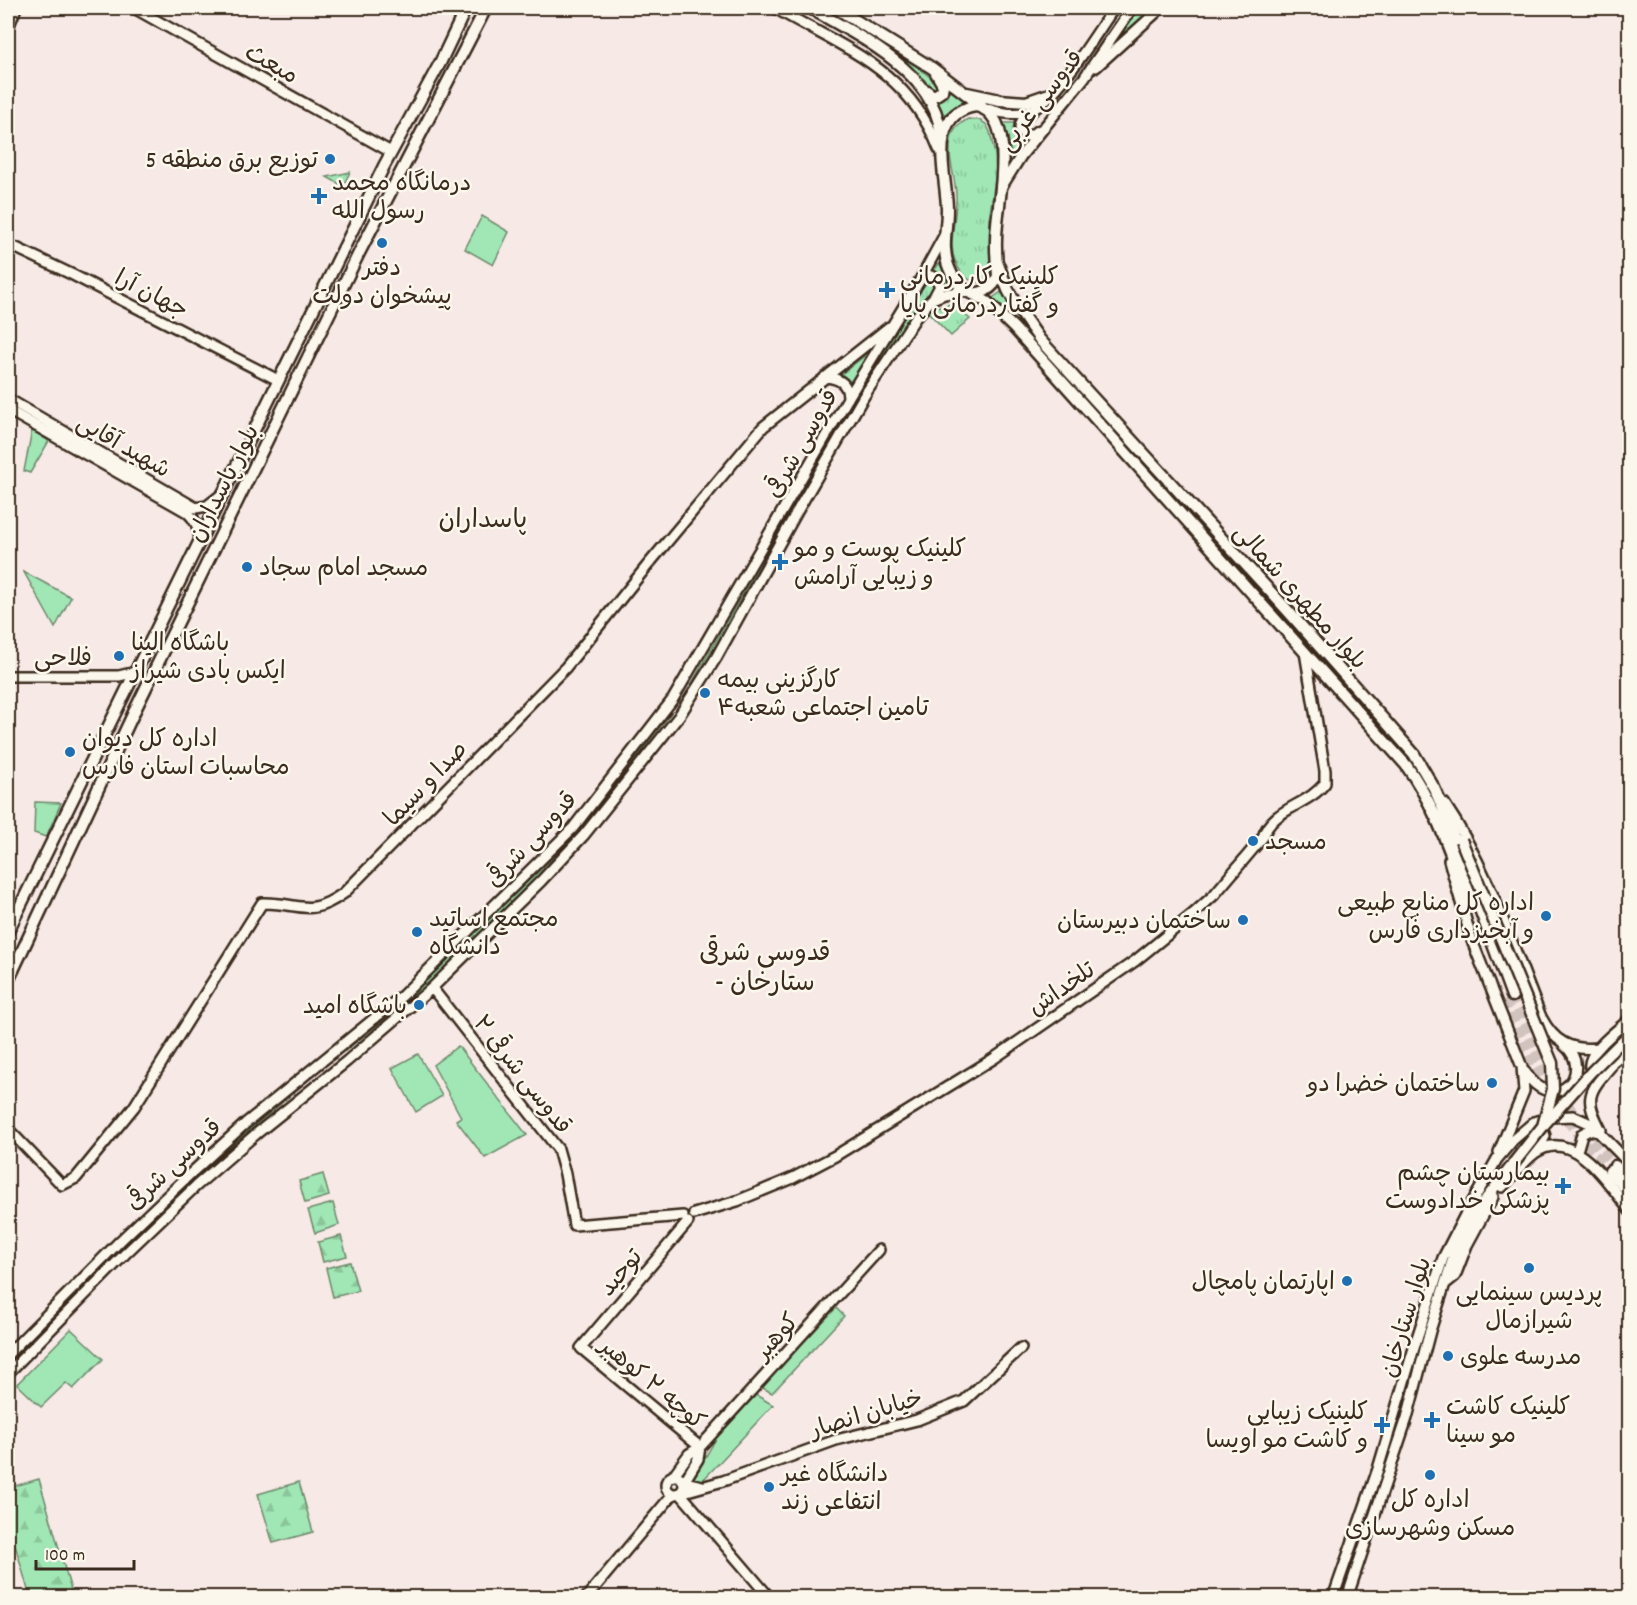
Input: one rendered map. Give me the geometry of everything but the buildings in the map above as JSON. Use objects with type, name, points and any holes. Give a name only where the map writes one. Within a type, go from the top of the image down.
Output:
[{"type":"main road","points":[[8,28],[16,8]]},
{"type":"main road","name":"مبعث","points":[[135,8],[391,152]]},
{"type":"main road","name":"بلوار پاسداران","points":[[8,930],[391,152],[440,63],[466,8]]},
{"type":"main road","name":"بلوار پاسداران","points":[[8,981],[143,693],[359,254],[486,8]]},
{"type":"main road","points":[[775,8],[850,50],[888,75],[919,108],[941,152]]},
{"type":"main road","name":"بلوار مطهرى شمالى","points":[[810,8],[905,68],[922,88],[938,119],[947,208],[944,250],[955,279],[969,292],[987,302],[1009,322],[1326,675],[1417,780],[1438,820],[1509,998],[1434,788],[1414,754],[1288,610],[1055,358],[1019,310],[997,262]]},
{"type":"main road","points":[[836,8],[933,68],[983,107],[994,120],[1000,135],[1003,161],[996,225],[998,276],[996,283],[992,288],[984,291],[944,294],[932,299]]},
{"type":"main road","name":"قدوسی غربی","points":[[983,107],[1006,113],[1033,110],[1052,93],[1114,8]]},
{"type":"main road","name":"قدوسی غربی","points":[[1001,188],[1012,169],[1084,78],[1132,8]]},
{"type":"main road","points":[[1084,78],[1161,8]]},
{"type":"main road","points":[[922,88],[932,95],[942,91],[941,79],[933,68]]},
{"type":"main road","points":[[963,92],[1000,100],[1026,102],[1052,93]]},
{"type":"main road","points":[[941,152],[947,126],[954,115],[969,107],[983,107]]},
{"type":"main road","points":[[1033,110],[1020,122],[1021,132],[1028,136],[1045,128]]},
{"type":"main road","name":"قدوسی شرقی","points":[[8,1354],[120,1241],[246,1123],[419,981],[573,828],[673,699],[944,236]]},
{"type":"main road","name":"جهان آرا","points":[[8,244],[80,278],[278,380]]},
{"type":"main road","points":[[920,280],[928,275],[940,283],[939,291],[932,299]]},
{"type":"main road","name":"قدوسی شرقی","points":[[8,1372],[196,1186],[432,988],[537,885],[584,835],[685,707],[716,658],[864,396],[916,317],[932,299]]},
{"type":"main road","points":[[1009,322],[1007,317],[1009,312],[1014,309],[1019,310]]},
{"type":"main road","name":"صدا و سیما","points":[[8,1129],[62,1185],[75,1178],[134,1107],[262,903],[313,909],[330,904],[344,893],[566,667],[762,428],[893,324]]},
{"type":"main road","points":[[825,377],[840,380],[845,385],[848,398]]},
{"type":"main road","name":"شهید آقایی","points":[[8,399],[193,512]]},
{"type":"main road","name":"شهید آقایی","points":[[8,410],[153,488]]},
{"type":"main road","points":[[200,539],[193,512],[207,507],[221,495]]},
{"type":"main road","points":[[1305,652],[1311,689]]},
{"type":"main road","name":"فلاحی","points":[[8,676],[119,676],[135,672]]},
{"type":"main road","points":[[1311,689],[1318,677],[1326,675]]},
{"type":"main road","name":"فلاحی","points":[[119,676],[125,683],[125,692]]},
{"type":"main road","name":"تلخداش","points":[[688,1218],[794,1178],[835,1156],[993,1059],[1135,961],[1193,914],[1214,895],[1263,837],[1266,827],[1278,815],[1317,792],[1325,783],[1311,689]]},
{"type":"main road","points":[[673,699],[685,707]]},
{"type":"main road","points":[[1434,788],[1461,840],[1550,1056],[1553,1089],[1543,1126]]},
{"type":"main road","points":[[1434,788],[1470,843],[1541,1017],[1550,1034],[1568,1047],[1575,1060],[1574,1078],[1566,1087]]},
{"type":"main road","points":[[68,811],[85,818]]},
{"type":"main road","points":[[1438,820],[1471,938],[1522,1067],[1532,1082],[1545,1091],[1551,1092],[1591,1077],[1616,1062]]},
{"type":"main road","name":"قدوسی شرقی ۲","points":[[432,988],[558,1149],[574,1225],[688,1218]]},
{"type":"main road","points":[[1616,1062],[1601,1069],[1591,1068],[1589,1063],[1598,1048],[1629,1019]]},
{"type":"main road","points":[[1513,1164],[1591,1072],[1629,1034]]},
{"type":"main road","points":[[1556,1039],[1572,1047],[1598,1048]]},
{"type":"main road","points":[[1603,1135],[1591,1108],[1590,1098],[1595,1085],[1629,1047]]},
{"type":"main road","points":[[337,1050],[346,1061]]},
{"type":"main road","points":[[1497,1159],[1524,1091],[1522,1067]]},
{"type":"main road","points":[[1497,1159],[1513,1140],[1540,1119],[1573,1116],[1591,1124],[1629,1164]]},
{"type":"main road","points":[[1444,1286],[1455,1276],[1467,1245],[1497,1191],[1538,1151],[1544,1140],[1545,1132],[1537,1126],[1524,1130]]},
{"type":"main road","points":[[1577,1151],[1580,1136],[1586,1131],[1592,1130],[1603,1135]]},
{"type":"main road","points":[[1538,1151],[1560,1147],[1577,1151],[1629,1210]]},
{"type":"main road","name":"بلوار ستارخان","points":[[1333,1598],[1378,1469],[1443,1258],[1497,1159]]},
{"type":"main road","name":"بلوار ستارخان","points":[[1347,1598],[1407,1418],[1455,1252],[1477,1210],[1513,1164]]},
{"type":"main road","points":[[1629,1182],[1612,1168],[1629,1194]]},
{"type":"main road","name":"توحید","points":[[581,1348],[688,1218]]},
{"type":"main road","name":"کوهبر","points":[[673,1476],[689,1454],[700,1447],[879,1250]]},
{"type":"main road","name":"کوچه ۲ کوهبر","points":[[581,1348],[700,1447]]},
{"type":"main road","name":"خیابان انصار","points":[[677,1494],[836,1440],[917,1420],[964,1401],[1021,1348]]},
{"type":"main road","points":[[586,1598],[684,1487],[684,1482],[698,1459],[700,1447]]},
{"type":"main road","points":[[705,1486],[684,1482],[673,1476],[666,1485],[668,1491],[677,1494],[770,1598]]},
{"type":"green space","points":[[816,8],[822,8],[919,68],[937,83],[938,90],[931,91],[913,71]]},
{"type":"green space","points":[[1139,8],[1154,8],[1120,39],[1122,31]]},
{"type":"green space","points":[[947,86],[967,101],[943,115],[935,102],[944,95]]},
{"type":"green space","points":[[968,119],[979,120],[986,124],[995,155],[996,172],[989,220],[993,271],[988,282],[980,283],[967,278],[962,273],[955,260],[952,245],[956,194],[950,146],[955,129]]},
{"type":"green space","points":[[1001,123],[1015,123],[1014,129],[1017,136],[1027,141],[1012,158],[1008,138]]},
{"type":"green space","points":[[350,172],[343,186],[327,177]]},
{"type":"green space","points":[[482,216],[509,232],[493,265],[465,249]]},
{"type":"green space","points":[[939,263],[953,285],[945,286],[942,277],[933,273]]},
{"type":"green space","points":[[932,278],[937,288],[901,329],[876,367],[828,451],[847,410],[893,336],[921,284]]},
{"type":"green space","points":[[1004,290],[1013,306],[1005,313],[991,299]]},
{"type":"green space","points":[[952,304],[970,319],[951,336],[928,312],[935,307]]},
{"type":"green space","points":[[867,354],[869,355],[851,385],[839,376]]},
{"type":"green space","points":[[32,430],[49,441],[30,473],[24,471]]},
{"type":"green space","points":[[818,462],[820,463],[686,698],[684,697]]},
{"type":"green space","points":[[24,572],[71,597],[55,628]]},
{"type":"green space","points":[[668,711],[671,713],[571,843],[419,992],[345,1051],[343,1050],[410,995],[566,845]]},
{"type":"green space","points":[[35,802],[61,803],[46,837],[34,833]]},
{"type":"green space","points":[[458,1046],[527,1135],[485,1158],[456,1120],[461,1117],[433,1065]]},
{"type":"green space","points":[[418,1054],[442,1096],[416,1112],[392,1068]]},
{"type":"green space","points":[[335,1057],[244,1135],[142,1231],[8,1365],[8,1361],[46,1322],[164,1206],[285,1096]]},
{"type":"green space","points":[[323,1174],[329,1196],[305,1203],[299,1181]]},
{"type":"green space","points":[[333,1203],[339,1225],[315,1233],[308,1210]]},
{"type":"green space","points":[[341,1236],[347,1256],[323,1262],[318,1242]]},
{"type":"green space","points":[[350,1262],[358,1291],[333,1297],[326,1268]]},
{"type":"green space","points":[[836,1308],[844,1316],[772,1393],[761,1387]]},
{"type":"green space","points":[[71,1329],[103,1359],[73,1389],[66,1383],[41,1407],[17,1384]]},
{"type":"green space","points":[[756,1395],[773,1405],[705,1478],[696,1483],[693,1479],[717,1437]]},
{"type":"green space","points":[[39,1479],[73,1597],[30,1597],[8,1520],[8,1488]]},
{"type":"green space","points":[[299,1482],[313,1532],[273,1543],[258,1494]]},
{"type":"tunnel","points":[[1512,996],[1546,1072],[1582,1126],[1615,1166]]},
{"type":"tunnel","points":[[1505,1000],[1545,1085],[1580,1137],[1610,1171]]},
{"type":"place","name":"توزیع برق منطقه 5","points":[[330,159]]},
{"type":"place","name":"درمانگاه محمد رسول الله","points":[[319,196]]},
{"type":"place","name":"دفتر پیشخوان دولت","points":[[382,243]]},
{"type":"place","name":"کلینیک کاردرمانی و گفتاردرمانی پایا","points":[[887,290]]},
{"type":"place","name":"کلینیک پوست و مو و زیبایی آرامش","points":[[780,562]]},
{"type":"place","name":"مسجد امام سجاد","points":[[247,567]]},
{"type":"place","name":"باشگاه الینا ایکس بادی شیراز","points":[[119,656]]},
{"type":"place","name":"کارگزینی بیمه تامین اجتماعی شعبه۴","points":[[705,693]]},
{"type":"place","name":"اداره کل دیوان محاسبات استان فارس","points":[[70,752]]},
{"type":"place","name":"مسجد","points":[[1253,841]]},
{"type":"place","name":"اداره کل منابع طبیعى و آبخیزدارى فارس","points":[[1546,916]]},
{"type":"place","name":"ساختمان دبیرستان","points":[[1243,920]]},
{"type":"place","name":"مجتمع اساتید دانشگاه","points":[[417,932]]},
{"type":"place","name":"باشگاه امید","points":[[419,1005]]},
{"type":"place","name":"ساختمان خضرا دو","points":[[1492,1083]]},
{"type":"place","name":"بیمارستان چشم پزشکی خدادوست","points":[[1563,1186]]},
{"type":"place","name":"پردیس سینمایی شیرازمال","points":[[1529,1268]]},
{"type":"place","name":"اپارتمان پامچال","points":[[1347,1281]]},
{"type":"place","name":"مدرسه علوی","points":[[1448,1356]]},
{"type":"place","name":"کلینیک کاشت مو سینا","points":[[1432,1420]]},
{"type":"place","name":"کلینیک زیبایی و کاشت مو اویسا","points":[[1382,1425]]},
{"type":"place","name":"اداره کل مسکن وشهرسازی","points":[[1430,1475]]},
{"type":"place","name":"دانشگاه غیر انتفاعی زند","points":[[769,1487]]},
{"type":"district","name":"پاسداران","points":[[483,518]]},
{"type":"district","name":"قدوسی شرقی - ستارخان","points":[[765,966]]}]
